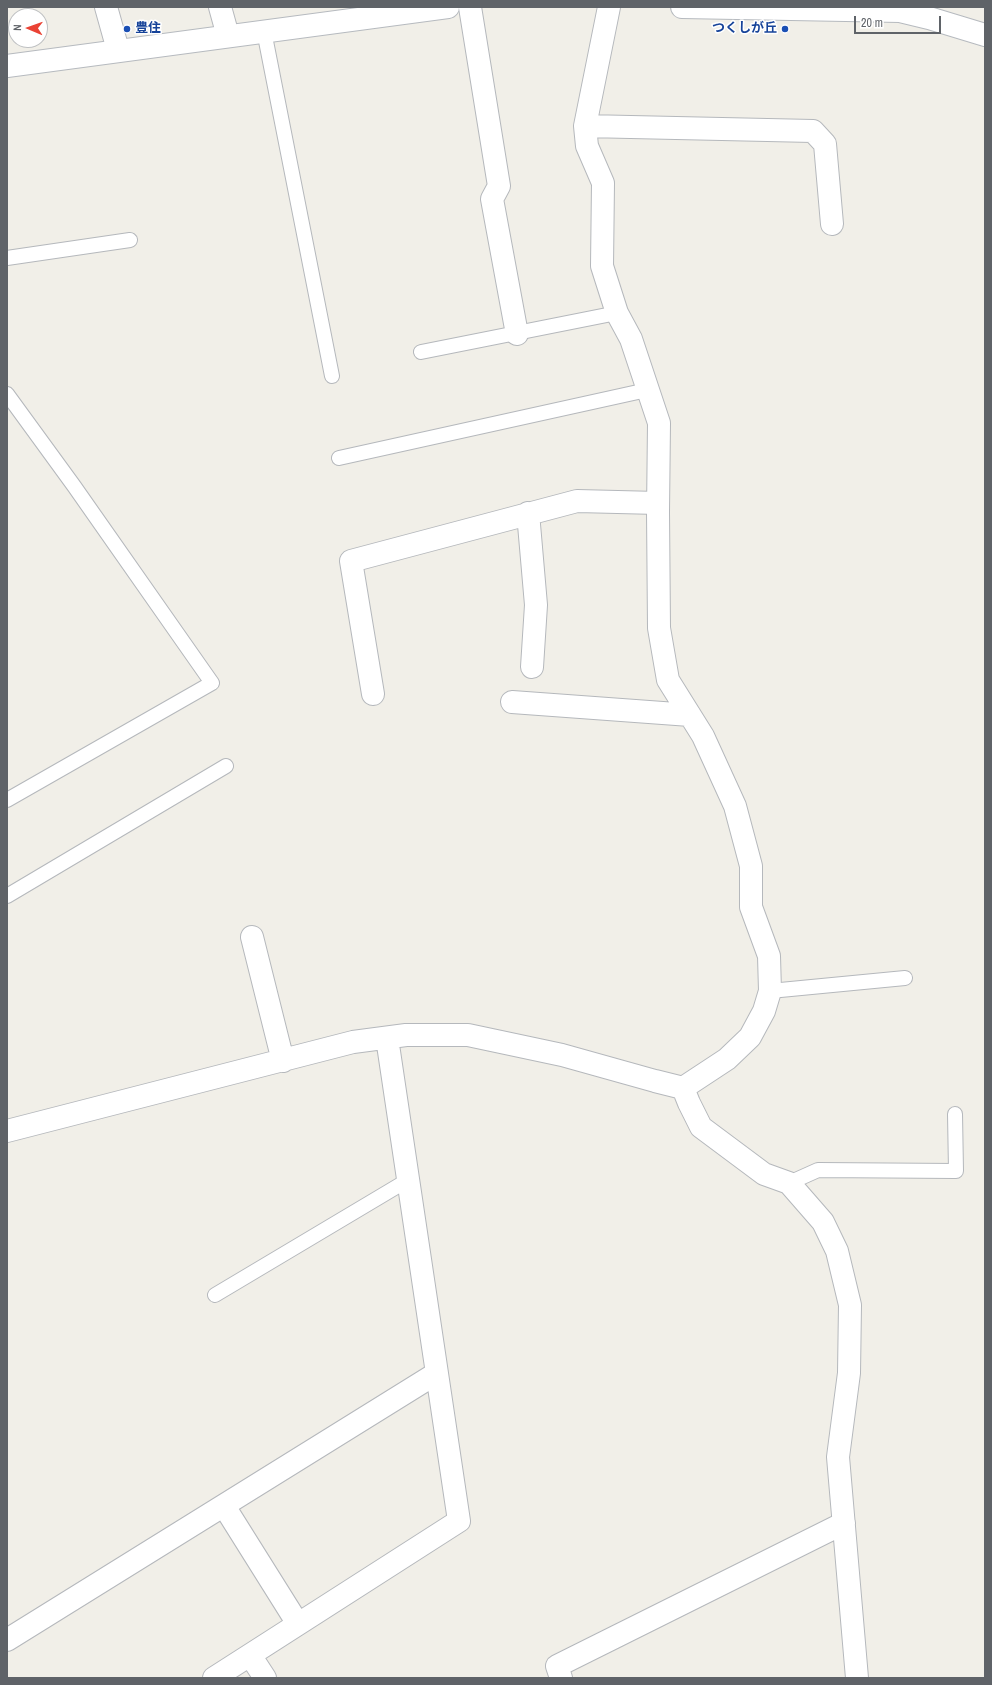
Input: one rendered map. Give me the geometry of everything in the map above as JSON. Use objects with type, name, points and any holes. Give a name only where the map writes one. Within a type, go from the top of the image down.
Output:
[{"type":"street","points":[[106,7],[118,50]]},
{"type":"street","points":[[220,7],[228,36]]},
{"type":"street","points":[[7,66],[439,7]]},
{"type":"street","points":[[470,7],[500,186],[492,199],[517,334]]},
{"type":"street","points":[[7,1131],[354,1042],[406,1036],[468,1034],[562,1055],[683,1088],[727,1059],[750,1037],[764,1011],[770,990],[769,956],[751,907],[751,866],[735,806],[703,736],[668,680],[659,628],[659,423],[631,339],[617,313],[602,266],[603,184],[587,146],[585,126],[609,7]]},
{"type":"street","points":[[682,7],[900,9],[985,35]]},
{"type":"street","points":[[585,126],[812,131],[825,144],[832,224]]},
{"type":"street","points":[[373,694],[351,561],[577,501],[658,503]]},
{"type":"street","points":[[528,513],[536,606],[532,666]]},
{"type":"street","points":[[512,702],[690,715]]},
{"type":"street","points":[[252,937],[284,1061]]},
{"type":"street","points":[[214,1678],[459,1521],[387,1038]]},
{"type":"street","points":[[683,1088],[688,1103],[701,1127],[764,1174],[789,1183],[823,1222],[836,1251],[850,1305],[849,1373],[838,1457],[857,1678]]},
{"type":"street","points":[[7,1640],[437,1374]]},
{"type":"street","points":[[224,1506],[298,1624]]},
{"type":"street","points":[[562,1678],[557,1666],[844,1523]]},
{"type":"street","points":[[250,1655],[264,1678]]},
{"type":"lane","points":[[264,31],[332,376]]},
{"type":"lane","points":[[7,258],[130,240]]},
{"type":"lane","points":[[421,352],[617,313]]},
{"type":"lane","points":[[339,458],[647,390]]},
{"type":"lane","points":[[7,394],[74,486],[212,683],[7,800]]},
{"type":"lane","points":[[7,896],[226,766]]},
{"type":"lane","points":[[770,990],[905,978]]},
{"type":"lane","points":[[789,1183],[818,1170],[956,1171],[956,1114]]},
{"type":"lane","points":[[215,1295],[408,1180]]},
{"type":"place","name":"豊住","points":[[127,29]]},
{"type":"place","name":"つくしが丘","points":[[785,29]]}]
